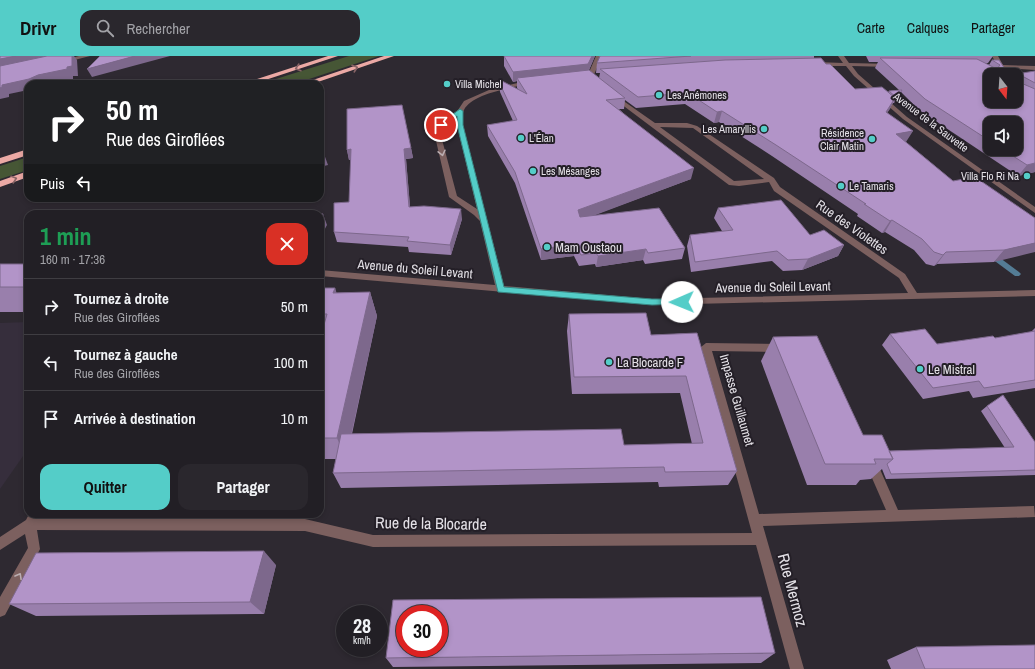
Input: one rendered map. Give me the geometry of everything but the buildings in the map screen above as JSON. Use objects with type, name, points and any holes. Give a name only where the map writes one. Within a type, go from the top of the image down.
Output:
[{"type":"highway","points":[[259,80],[335,56]]},
{"type":"highway","points":[[317,80],[391,56]]},
{"type":"highway","points":[[0,161],[24,153]]},
{"type":"highway","points":[[0,184],[24,175]]},
{"type":"street","points":[[53,63],[87,56]]},
{"type":"street","points":[[599,56],[591,76],[604,89],[732,183],[739,184],[771,180]]},
{"type":"street","name":"Avenue de la Sauvette","points":[[841,56],[856,75],[905,118],[1035,211]]},
{"type":"street","points":[[995,56],[1001,67]]},
{"type":"street","points":[[813,64],[894,65]]},
{"type":"street","points":[[986,66],[1035,68]]},
{"type":"street","points":[[484,220],[477,213],[453,197],[437,132],[441,125],[460,111],[466,102],[491,91],[535,81]]},
{"type":"street","points":[[460,111],[460,125],[501,290]]},
{"type":"street","name":"Rue des Violettes","points":[[653,125],[687,125],[695,127],[771,180],[777,189],[902,276],[915,297]]},
{"type":"street","name":"Avenue du Soleil Levant","points":[[324,273],[652,302],[1035,293]]},
{"type":"street","name":"Impasse Guillaumet","points":[[756,520],[706,348],[791,348]]},
{"type":"street","points":[[866,450],[894,516]]},
{"type":"street","points":[[756,520],[1034,512]]},
{"type":"street","points":[[0,544],[32,519]]},
{"type":"street","points":[[0,610],[34,549],[32,519]]},
{"type":"street","name":"Rue de la Blocarde","points":[[32,519],[305,525],[380,541],[761,539]]},
{"type":"street","name":"Rue Mermoz","points":[[756,520],[796,669]]},
{"type":"shaded area","points":[[24,322],[24,455],[0,489],[0,323]]},
{"type":"green space","points":[[349,56],[379,56],[306,80],[273,80]]},
{"type":"green space","points":[[24,158],[24,171],[0,179],[0,166]]},
{"type":"waterway","points":[[990,254],[1017,274]]},
{"type":"place","name":"Villa Michel","points":[[447,84]]},
{"type":"place","name":"Les Anémones","points":[[659,95]]},
{"type":"place","name":"Les Amaryllis","points":[[764,129]]},
{"type":"place","name":"L'Élan","points":[[521,138]]},
{"type":"place","name":"Résidence Clair Matin","points":[[872,139]]},
{"type":"place","name":"Les Mésanges","points":[[533,171]]},
{"type":"place","name":"Villa Flo Ri Na","points":[[1027,176]]},
{"type":"place","name":"Le Tamaris","points":[[841,186]]},
{"type":"place","name":"Mam Oustaou","points":[[547,247]]},
{"type":"place","name":"La Blocarde F","points":[[609,362]]},
{"type":"place","name":"Le Mistral","points":[[920,369]]},
{"type":"route","points":[[441,125],[460,111],[460,125],[501,290],[652,302],[682,302]]}]
